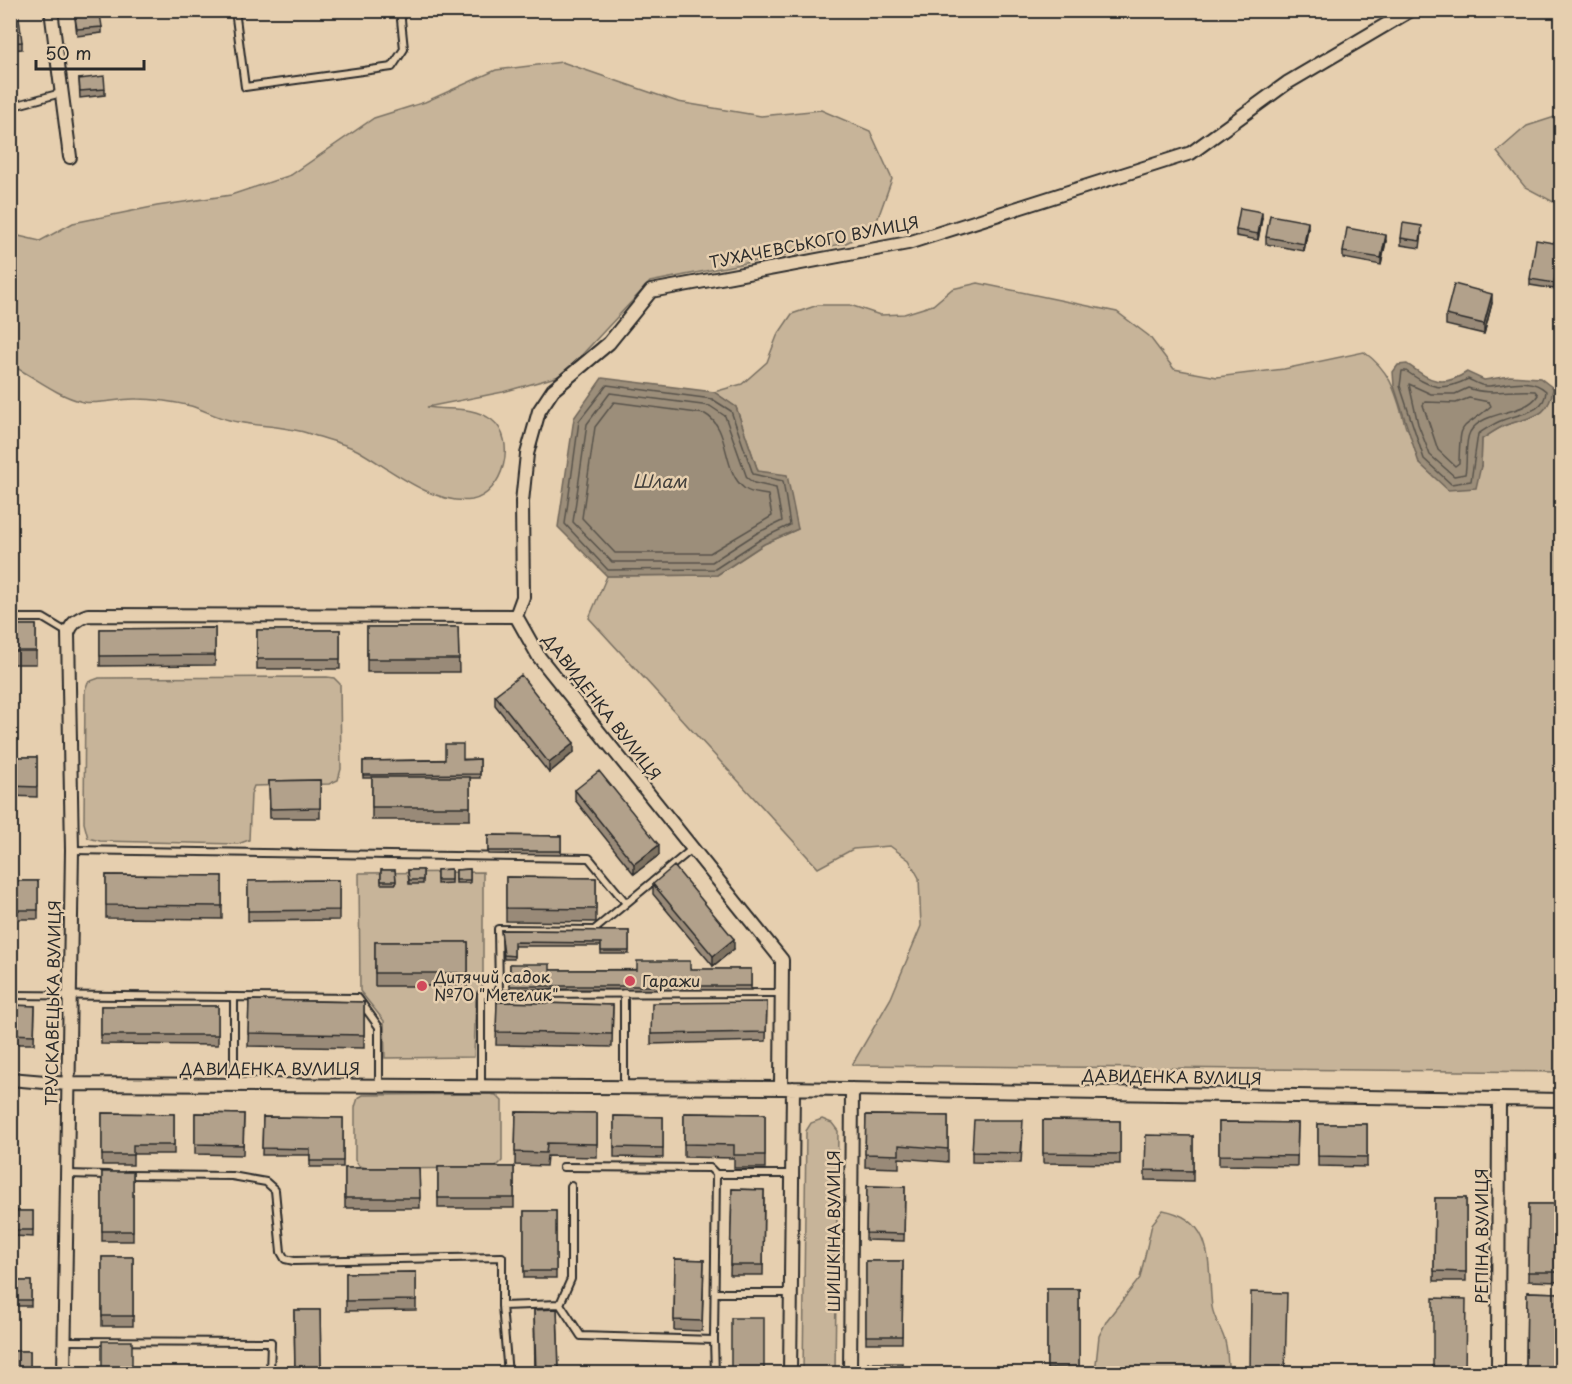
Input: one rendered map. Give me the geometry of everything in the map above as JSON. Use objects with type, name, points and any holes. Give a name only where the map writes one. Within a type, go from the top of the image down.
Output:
[{"type":"street","points":[[51,10],[70,157]]},
{"type":"street","name":"ТУХАЧЕВСЬКОГО ВУЛИЦЯ","points":[[516,616],[523,597],[522,502],[526,454],[539,411],[553,390],[609,343],[651,291],[908,243],[1191,153],[1287,83],[1410,10]]},
{"type":"street","points":[[68,633],[75,622],[87,615],[516,616]]},
{"type":"street","name":"ДАВИДЕНКА ВУЛИЦЯ","points":[[516,616],[539,657],[782,960],[787,1088]]},
{"type":"street","name":"ТРУСКАВЕЦЬКА ВУЛИЦЯ","points":[[64,1374],[72,850],[68,633]]},
{"type":"street","name":"ДАВИДЕНКА ВУЛИЦЯ","points":[[10,1079],[68,1084],[787,1088],[1562,1100]]},
{"type":"street","points":[[787,1088],[792,1174],[790,1374]]},
{"type":"street","name":"ШИШКIНА ВУЛИЦЯ","points":[[850,1374],[852,1089]]},
{"type":"street","name":"РЕПIНА ВУЛИЦЯ","points":[[1498,1374],[1499,1099]]},
{"type":"lane","points":[[235,10],[245,87],[392,67],[404,49],[400,10]]},
{"type":"lane","points":[[10,107],[61,93]]},
{"type":"lane","points":[[10,618],[43,618],[68,633]]},
{"type":"lane","points":[[499,994],[498,929],[594,930],[692,848]]},
{"type":"lane","points":[[72,850],[589,858],[626,903]]},
{"type":"lane","points":[[624,993],[624,1087]]},
{"type":"lane","points":[[482,1086],[481,994],[782,993]]},
{"type":"lane","points":[[10,995],[358,999],[379,1027],[380,1086]]},
{"type":"lane","points":[[234,998],[234,1085]]},
{"type":"lane","points":[[563,1167],[710,1168],[716,1174],[792,1174]]},
{"type":"lane","points":[[67,1174],[253,1177],[266,1182],[275,1190],[279,1240],[285,1258],[307,1261],[502,1257],[502,1306],[508,1374]]},
{"type":"lane","points":[[716,1174],[714,1340],[716,1374]]},
{"type":"lane","points":[[560,1304],[571,1279],[571,1186]]},
{"type":"lane","points":[[715,1293],[791,1293]]},
{"type":"lane","points":[[502,1306],[560,1304]]},
{"type":"lane","points":[[560,1304],[581,1336],[714,1340]]},
{"type":"lane","points":[[64,1341],[270,1342],[270,1374]]},
{"type":"shaded area","points":[[562,62],[678,102],[761,116],[821,110],[870,131],[892,179],[874,229],[846,243],[650,282],[563,375],[503,392],[427,407],[476,412],[492,420],[500,429],[505,453],[499,477],[483,496],[472,500],[442,497],[427,491],[357,450],[300,431],[229,420],[191,406],[164,401],[130,399],[96,403],[83,402],[54,390],[11,365],[10,234],[40,241],[73,223],[157,206],[231,195],[291,175],[374,118],[425,102],[496,70]]},
{"type":"shaded area","points":[[1562,115],[1561,206],[1525,187],[1497,152],[1527,126]]},
{"type":"shaded area","points":[[978,283],[1117,312],[1149,336],[1174,369],[1217,377],[1284,369],[1364,352],[1381,368],[1392,386],[1406,428],[1481,466],[1482,439],[1503,426],[1531,418],[1543,411],[1551,398],[1553,388],[1561,385],[1561,1072],[852,1065],[891,998],[921,926],[919,878],[909,860],[890,846],[853,849],[818,868],[589,618],[607,576],[717,575],[764,544],[798,529],[758,471],[736,407],[714,392],[742,384],[767,362],[777,336],[792,314],[818,305],[850,305],[880,315],[904,314],[933,305],[952,289]]},
{"type":"shaded area","points":[[99,678],[334,678],[340,684],[341,769],[338,780],[329,784],[254,786],[251,794],[249,840],[238,844],[100,841],[88,838],[84,823],[85,690],[88,682]]},
{"type":"shaded area","points":[[483,872],[483,984],[476,995],[474,1057],[385,1058],[384,1021],[360,991],[359,873]]},
{"type":"shaded area","points":[[363,1095],[496,1095],[502,1101],[502,1161],[495,1168],[371,1169],[359,1166],[355,1160],[355,1107],[358,1098]]},
{"type":"shaded area","points":[[822,1119],[832,1123],[838,1131],[835,1373],[803,1373],[806,1131],[811,1123]]},
{"type":"shaded area","points":[[1163,1210],[1180,1215],[1193,1224],[1206,1247],[1212,1307],[1226,1345],[1228,1373],[1095,1373],[1099,1336],[1107,1320],[1140,1278],[1152,1224]]},
{"type":"water","points":[[1407,364],[1429,378],[1443,381],[1467,372],[1484,380],[1510,376],[1540,378],[1553,388],[1551,398],[1543,411],[1537,415],[1503,426],[1482,439],[1481,466],[1476,488],[1448,490],[1419,463],[1394,386],[1393,372],[1398,365]]},
{"type":"water","name":"Шлам","points":[[602,378],[714,392],[736,407],[758,471],[787,475],[798,529],[764,544],[717,575],[607,576],[558,527],[574,418]]},
{"type":"building","points":[[100,14],[102,27],[77,29],[75,17]]},
{"type":"building","points":[[19,17],[22,42],[10,43],[10,18]]},
{"type":"building","points":[[104,76],[105,89],[80,91],[79,79]]},
{"type":"building","points":[[1240,208],[1262,212],[1258,234],[1236,230]]},
{"type":"building","points":[[1270,215],[1308,222],[1304,244],[1266,237]]},
{"type":"building","points":[[1403,223],[1422,226],[1420,241],[1401,238]]},
{"type":"building","points":[[1347,228],[1386,235],[1381,258],[1343,252]]},
{"type":"building","points":[[1536,240],[1560,244],[1554,283],[1530,279]]},
{"type":"building","points":[[1454,284],[1492,294],[1484,324],[1446,315]]},
{"type":"building","points":[[10,625],[36,625],[36,651],[10,651]]},
{"type":"building","points":[[367,627],[458,627],[459,659],[367,659]]},
{"type":"building","points":[[215,628],[215,655],[100,656],[100,629]]},
{"type":"building","points":[[257,630],[340,630],[340,659],[257,659]]},
{"type":"building","points":[[521,675],[574,743],[549,763],[495,695]]},
{"type":"building","points":[[445,744],[463,744],[463,760],[480,759],[480,774],[363,775],[363,761],[445,760]]},
{"type":"building","points":[[10,757],[37,757],[37,787],[10,786]]},
{"type":"building","points":[[599,771],[659,845],[634,864],[575,790]]},
{"type":"building","points":[[372,777],[470,777],[470,807],[372,807]]},
{"type":"building","points":[[320,780],[320,808],[270,809],[269,781]]},
{"type":"building","points":[[488,835],[561,836],[561,851],[488,851]]},
{"type":"building","points":[[674,866],[734,939],[713,956],[653,884]]},
{"type":"building","points":[[451,869],[451,880],[437,880],[437,870]]},
{"type":"building","points":[[470,869],[470,880],[456,880],[456,870]]},
{"type":"building","points":[[381,870],[395,870],[396,881],[381,881]]},
{"type":"building","points":[[408,870],[423,870],[423,880],[409,880]]},
{"type":"building","points":[[106,875],[222,876],[222,906],[106,905]]},
{"type":"building","points":[[506,877],[596,878],[596,909],[506,908]]},
{"type":"building","points":[[339,880],[339,910],[248,911],[248,881]]},
{"type":"building","points":[[10,881],[38,881],[38,910],[10,910]]},
{"type":"building","name":"Гаражи","points":[[501,930],[629,931],[629,951],[601,951],[601,943],[514,942],[514,956],[504,955]]},
{"type":"building","points":[[375,942],[468,942],[468,973],[375,973]]},
{"type":"building","name":"Гаражи","points":[[637,961],[690,961],[690,969],[751,969],[751,986],[510,986],[510,964],[550,964],[550,970],[637,970]]},
{"type":"building","points":[[249,1000],[364,1002],[364,1035],[248,1033]]},
{"type":"building","points":[[497,1002],[613,1005],[612,1034],[496,1032]]},
{"type":"building","points":[[767,1002],[766,1032],[651,1034],[652,1003]]},
{"type":"building","points":[[10,1005],[35,1006],[34,1035],[10,1034]]},
{"type":"building","points":[[101,1006],[218,1006],[218,1035],[101,1035]]},
{"type":"building","points":[[516,1112],[597,1113],[597,1144],[547,1143],[546,1153],[515,1152]]},
{"type":"building","points":[[102,1113],[174,1114],[174,1145],[133,1145],[133,1155],[102,1155]]},
{"type":"building","points":[[195,1113],[244,1114],[243,1145],[195,1144]]},
{"type":"building","points":[[684,1113],[765,1114],[765,1155],[734,1155],[734,1145],[684,1144]]},
{"type":"building","points":[[866,1115],[948,1116],[948,1149],[899,1145],[899,1155],[865,1154]]},
{"type":"building","points":[[614,1116],[663,1117],[663,1148],[614,1147]]},
{"type":"building","points":[[263,1117],[343,1118],[343,1161],[310,1161],[310,1149],[262,1148]]},
{"type":"building","points":[[974,1120],[1023,1120],[1021,1153],[972,1152]]},
{"type":"building","points":[[1043,1120],[1120,1121],[1120,1154],[1043,1153]]},
{"type":"building","points":[[1219,1122],[1298,1123],[1297,1156],[1219,1155]]},
{"type":"building","points":[[1318,1124],[1367,1124],[1367,1157],[1318,1156]]},
{"type":"building","points":[[1146,1135],[1193,1136],[1193,1171],[1145,1170]]},
{"type":"building","points":[[438,1167],[514,1167],[514,1198],[438,1198]]},
{"type":"building","points":[[345,1168],[419,1168],[420,1198],[345,1198]]},
{"type":"building","points":[[102,1172],[133,1172],[133,1231],[102,1231]]},
{"type":"building","points":[[867,1186],[905,1187],[904,1234],[866,1233]]},
{"type":"building","points":[[732,1189],[764,1190],[763,1265],[730,1265]]},
{"type":"building","points":[[1435,1198],[1466,1198],[1466,1272],[1434,1271]]},
{"type":"building","points":[[1529,1204],[1561,1204],[1559,1272],[1528,1272]]},
{"type":"building","points":[[12,1211],[33,1211],[33,1230],[12,1230]]},
{"type":"building","points":[[524,1211],[556,1211],[556,1271],[524,1271]]},
{"type":"building","points":[[102,1257],[133,1257],[133,1316],[102,1316]]},
{"type":"building","points":[[675,1259],[704,1260],[702,1321],[674,1320]]},
{"type":"building","points":[[866,1261],[903,1261],[902,1336],[866,1336]]},
{"type":"building","points":[[416,1272],[416,1300],[346,1301],[346,1273]]},
{"type":"building","points":[[10,1281],[31,1281],[31,1300],[10,1300]]},
{"type":"building","points":[[1047,1289],[1079,1289],[1079,1368],[1047,1368]]},
{"type":"building","points":[[1251,1292],[1287,1293],[1285,1374],[1250,1373]]},
{"type":"building","points":[[1527,1292],[1559,1293],[1557,1372],[1526,1371]]},
{"type":"building","points":[[1433,1298],[1466,1299],[1465,1373],[1433,1373]]},
{"type":"building","points":[[557,1309],[559,1372],[536,1372],[534,1310]]},
{"type":"building","points":[[294,1310],[320,1310],[321,1368],[295,1368]]},
{"type":"building","points":[[731,1318],[764,1318],[764,1374],[731,1374]]},
{"type":"building","points":[[102,1341],[132,1341],[132,1374],[102,1374]]},
{"type":"building","points":[[10,1351],[30,1351],[30,1370],[10,1370]]},
{"type":"building","points":[[868,1363],[903,1363],[903,1374],[868,1374]]},
{"type":"place","name":"Гаражи","points":[[630,981]]},
{"type":"place","name":"Дитячий садок №70 \"Метелик\"","points":[[422,986]]}]
